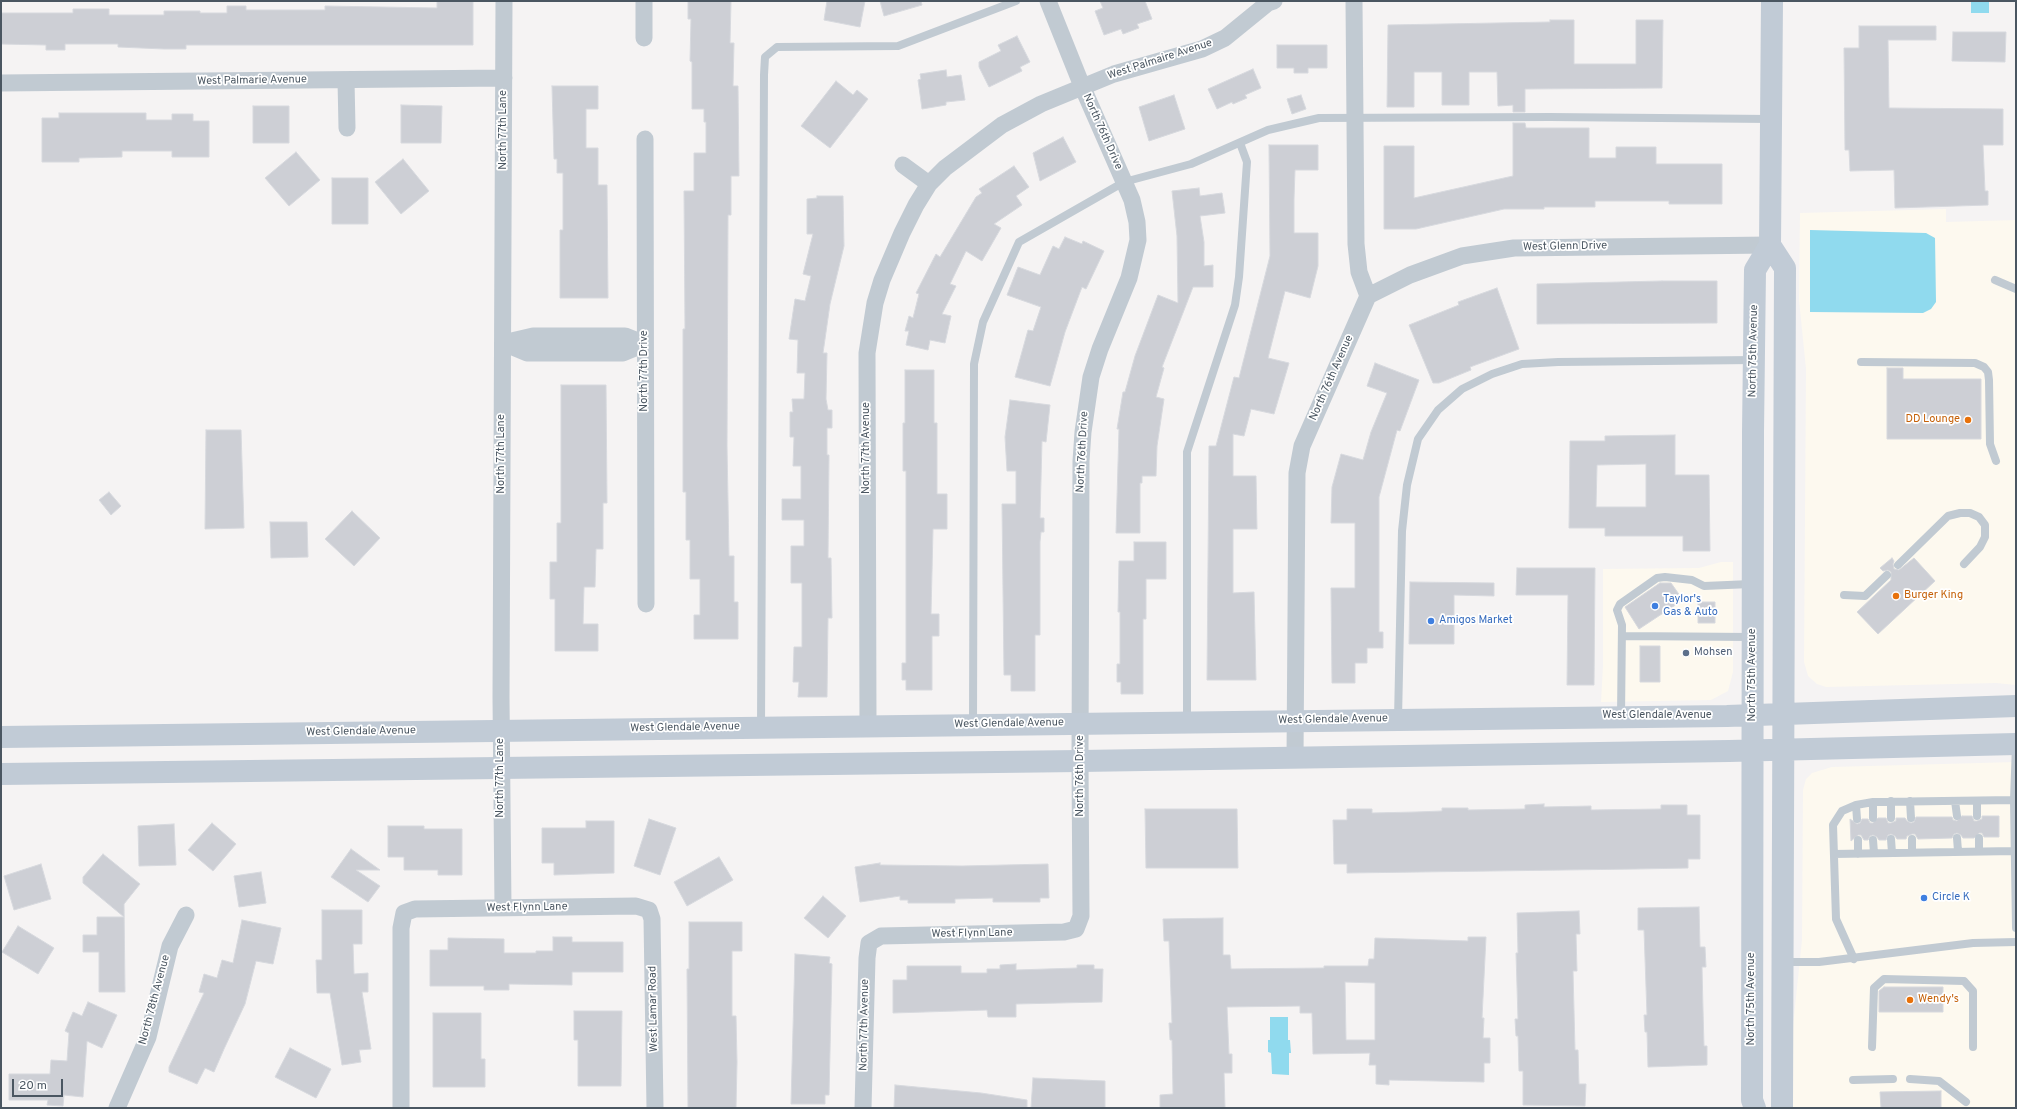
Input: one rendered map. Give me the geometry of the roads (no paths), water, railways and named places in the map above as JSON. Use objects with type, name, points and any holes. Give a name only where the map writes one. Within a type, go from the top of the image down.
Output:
[{"type":"main road","points":[[1772,1],[1770,245],[1786,268],[1782,1108]]},
{"type":"main road","name":"North 75th Avenue","points":[[1755,1108],[1752,1100],[1752,715],[1755,270],[1770,245]]},
{"type":"main road","name":"West Glendale Avenue","points":[[1,737],[1752,715],[2016,706]]},
{"type":"main road","points":[[1,774],[1295,758],[1753,751],[2016,744]]},
{"type":"street","name":"North 77th Lane","points":[[503,908],[501,730],[504,1]]},
{"type":"street","points":[[644,1],[644,38]]},
{"type":"street","name":"North 76th Drive","points":[[1048,1],[1082,86],[1132,200],[1137,222],[1138,240],[1129,278],[1100,349],[1091,376],[1083,432],[1081,461],[1081,916],[1076,929]]},
{"type":"street","name":"West Palmaire Avenue","points":[[1082,86],[1114,74],[1202,49],[1225,38],[1268,3],[1274,1]]},
{"type":"street","points":[[1354,1],[1356,244],[1359,272],[1368,296]]},
{"type":"street","name":"West Palmarie Avenue","points":[[1,83],[504,78]]},
{"type":"street","points":[[346,80],[347,128]]},
{"type":"street","name":"North 77th Avenue","points":[[868,726],[867,353],[875,303],[882,280],[902,233],[930,184],[968,150],[1002,125],[1041,104],[1082,86]]},
{"type":"street","name":"North 77th Drive","points":[[645,139],[646,604]]},
{"type":"street","points":[[903,165],[930,184]]},
{"type":"street","name":"West Glenn Drive","points":[[1368,296],[1410,275],[1462,256],[1514,248],[1770,245]]},
{"type":"street","name":"North 76th Avenue","points":[[1295,758],[1296,472],[1302,446],[1368,296]]},
{"type":"street","points":[[503,343],[533,336],[626,336],[645,344]]},
{"type":"street","name":"West Flynn Lane","points":[[401,1108],[401,928],[404,913],[415,909],[636,906],[649,910]]},
{"type":"street","name":"West Lamar Road","points":[[649,910],[652,919],[655,1108]]},
{"type":"street","name":"North 78th Avenue","points":[[116,1108],[148,1037],[170,946],[186,915]]},
{"type":"street","name":"West Flynn Lane","points":[[869,943],[881,936],[1064,932],[1076,929]]},
{"type":"street","name":"North 77th Avenue","points":[[863,1108],[866,958],[869,943]]},
{"type":"lane","points":[[761,728],[764,83],[766,57],[778,47],[898,46],[1016,1]]},
{"type":"lane","points":[[973,724],[974,364],[983,322],[1020,242],[1124,182],[1192,164],[1268,130],[1319,118],[1550,117],[1771,119]]},
{"type":"lane","points":[[1187,722],[1187,452],[1235,305],[1239,277],[1247,162],[1240,143]]},
{"type":"lane","points":[[1995,280],[2016,289]]},
{"type":"lane","points":[[1398,719],[1402,531],[1407,485],[1418,439],[1438,410],[1462,389],[1492,374],[1522,364],[1558,362],[1754,360]]},
{"type":"lane","points":[[1861,362],[1975,362],[1984,367],[1988,372],[1989,380],[1990,444],[1996,461]]},
{"type":"lane","points":[[1898,565],[1948,516],[1960,513],[1970,513],[1979,517],[1985,525],[1985,537],[1980,547],[1964,564]]},
{"type":"lane","points":[[1844,595],[1865,596],[1887,576]]},
{"type":"lane","points":[[1621,716],[1622,625],[1616,610],[1620,604],[1657,578],[1665,577],[1692,580],[1704,586],[1753,584]]},
{"type":"lane","points":[[1622,636],[1753,637]]},
{"type":"lane","points":[[2016,744],[2014,800],[2016,928]]},
{"type":"lane","points":[[1854,959],[1836,919],[1833,825],[1842,811],[1856,805],[1873,802],[2014,800]]},
{"type":"lane","points":[[1891,801],[1891,818]]},
{"type":"lane","points":[[1910,801],[1911,818]]},
{"type":"lane","points":[[1955,801],[1956,816]]},
{"type":"lane","points":[[1977,801],[1977,816]]},
{"type":"lane","points":[[1873,802],[1873,818]]},
{"type":"lane","points":[[1856,805],[1857,819]]},
{"type":"lane","points":[[1957,838],[1958,851]]},
{"type":"lane","points":[[1979,838],[1979,851]]},
{"type":"lane","points":[[1912,839],[1912,852]]},
{"type":"lane","points":[[1858,840],[1858,854]]},
{"type":"lane","points":[[1873,840],[1874,853]]},
{"type":"lane","points":[[1891,840],[1892,853]]},
{"type":"lane","points":[[1834,854],[2014,851]]},
{"type":"lane","points":[[1782,962],[1819,962],[1854,959],[1973,943],[2016,942]]},
{"type":"lane","points":[[1872,1047],[1874,988],[1884,979],[1964,981],[1973,991],[1973,1047]]},
{"type":"lane","points":[[1853,1080],[1893,1079]]},
{"type":"lane","points":[[1910,1079],[1939,1081],[1966,1102]]},
{"type":"water","points":[[1971,1],[1989,1],[1989,13],[1971,13]]},
{"type":"water","points":[[1810,230],[1926,233],[1935,238],[1936,302],[1931,309],[1923,313],[1810,312]]},
{"type":"water","points":[[1270,1017],[1288,1017],[1288,1040],[1290,1040],[1291,1053],[1289,1053],[1289,1075],[1272,1074],[1271,1053],[1268,1052],[1268,1040],[1270,1040]]},
{"type":"place","name":"DD Lounge","points":[[1968,420]]},
{"type":"place","name":"Burger King","points":[[1896,596]]},
{"type":"place","name":"Taylor's Gas & Auto","points":[[1655,606]]},
{"type":"place","name":"Amigos Market","points":[[1431,621]]},
{"type":"place","name":"Mohsen","points":[[1686,653]]},
{"type":"place","name":"Circle K","points":[[1924,898]]},
{"type":"place","name":"Wendy's","points":[[1910,1000]]}]
